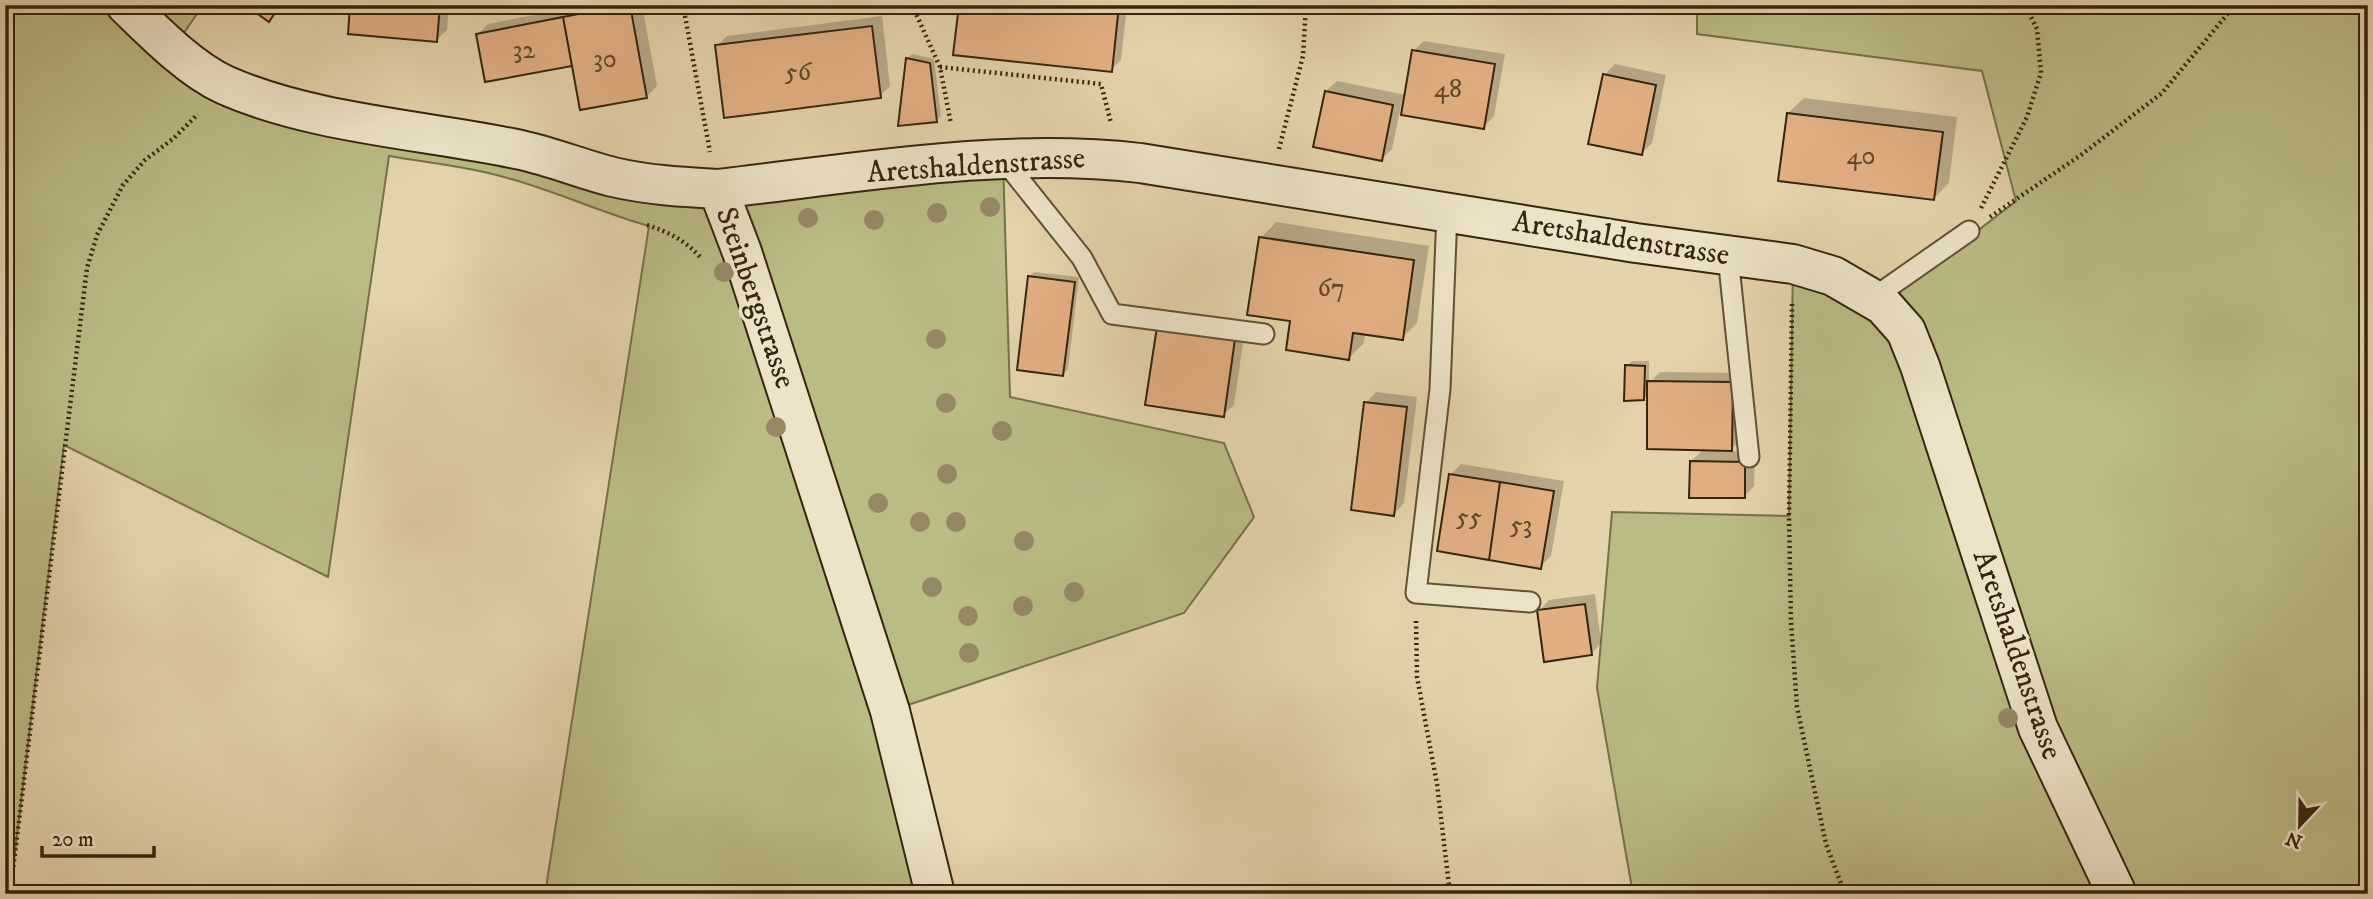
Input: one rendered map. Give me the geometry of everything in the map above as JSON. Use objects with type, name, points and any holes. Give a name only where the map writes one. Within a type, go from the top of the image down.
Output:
[{"type":"street","name":"Steinbergstrasse","points":[[126,5],[172,50],[223,84],[271,102],[523,150],[613,177],[657,185],[718,189],[743,252],[890,710],[935,894]]},
{"type":"street","name":"Aretshaldenstrasse","points":[[718,189],[1003,159],[1048,157],[1121,161],[1793,264],[1833,276],[1883,305],[1906,331],[1916,354],[2038,729],[2117,894]]},
{"type":"lane","points":[[1003,159],[1082,258],[1112,314],[1264,334]]},
{"type":"lane","points":[[1447,213],[1440,389],[1416,593],[1530,602]]},
{"type":"lane","points":[[1873,298],[1969,231]]},
{"type":"lane","points":[[1728,256],[1749,457]]},
{"type":"path","points":[[683,5],[709,148]]},
{"type":"path","points":[[912,5],[940,67],[958,163]]},
{"type":"path","points":[[1270,184],[1303,56],[1306,5]]},
{"type":"path","points":[[1969,231],[2027,117],[2041,73],[2037,30],[2025,5]]},
{"type":"path","points":[[1969,231],[2081,155],[2162,93],[2235,5]]},
{"type":"path","points":[[940,67],[1101,84],[1121,161]]},
{"type":"path","points":[[10,894],[87,268],[108,209],[123,186],[145,160],[174,138],[204,108],[223,84]]},
{"type":"path","points":[[636,222],[668,232],[685,242],[705,263]]},
{"type":"path","points":[[1793,264],[1789,516],[1791,622],[1796,695],[1826,844],[1844,894]]},
{"type":"path","points":[[1416,593],[1418,677],[1437,784],[1450,894]]},
{"type":"green space","points":[[5,5],[203,5],[173,49],[223,84],[613,177],[1003,159],[1010,397],[1224,443],[1254,517],[1184,613],[890,711],[935,894],[545,894],[649,226],[496,175],[389,156],[328,577],[64,445],[10,894],[5,894]]},
{"type":"green space","points":[[1697,5],[2368,5],[2368,894],[1633,894],[1597,688],[1612,512],[1789,516],[1793,264],[1883,304],[2016,201],[1982,71],[1697,34]]},
{"type":"building","points":[[245,5],[280,5],[269,22]]},
{"type":"building","points":[[350,5],[440,5],[437,42],[348,34]]},
{"type":"building","points":[[630,5],[647,98],[580,110],[563,17]]},
{"type":"building","points":[[959,5],[1119,5],[1112,72],[953,55]]},
{"type":"building","points":[[563,17],[572,66],[485,82],[476,34]]},
{"type":"building","points":[[872,26],[881,98],[724,118],[715,45]]},
{"type":"building","points":[[1412,50],[1495,64],[1484,129],[1401,115]]},
{"type":"building","points":[[906,58],[930,63],[937,122],[898,126]]},
{"type":"building","points":[[1603,74],[1656,85],[1642,155],[1588,144]]},
{"type":"building","points":[[1325,91],[1393,105],[1382,161],[1313,147]]},
{"type":"building","points":[[1787,113],[1943,132],[1934,200],[1778,181]]},
{"type":"building","points":[[1259,237],[1414,260],[1403,340],[1353,333],[1349,360],[1286,350],[1290,321],[1247,315]]},
{"type":"building","points":[[1028,276],[1075,282],[1063,376],[1017,370]]},
{"type":"building","points":[[1157,327],[1235,339],[1224,417],[1145,405]]},
{"type":"building","points":[[1625,365],[1645,366],[1644,400],[1624,401]]},
{"type":"building","points":[[1647,381],[1733,382],[1732,451],[1647,449]]},
{"type":"building","points":[[1364,402],[1407,407],[1394,516],[1351,510]]},
{"type":"building","points":[[1690,461],[1745,462],[1745,498],[1689,498]]},
{"type":"building","points":[[1449,474],[1500,482],[1489,560],[1437,551]]},
{"type":"building","points":[[1500,482],[1554,491],[1541,569],[1489,560]]},
{"type":"building","points":[[1585,604],[1592,655],[1544,662],[1537,610]]}]
